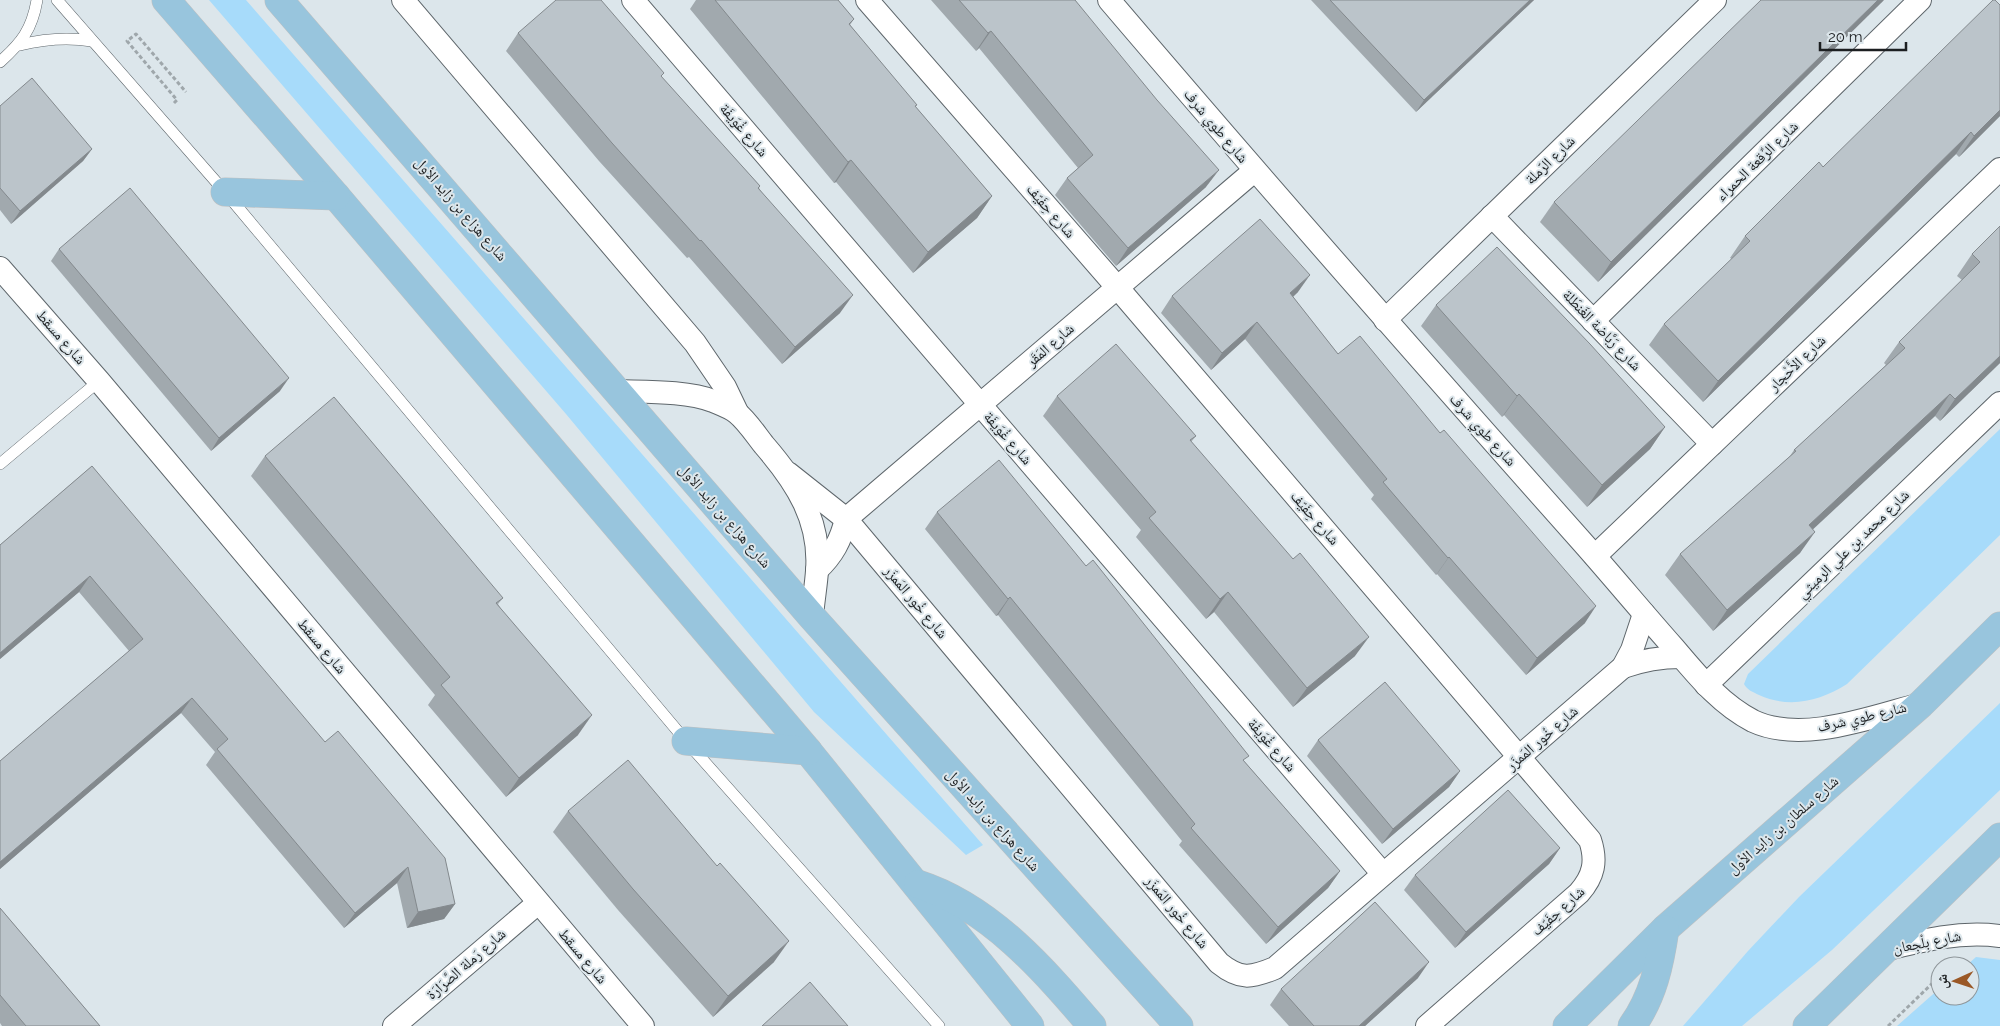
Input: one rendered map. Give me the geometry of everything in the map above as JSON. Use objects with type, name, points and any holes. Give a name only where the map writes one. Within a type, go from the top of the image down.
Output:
[{"type":"main road","points":[[166,0],[336,196],[808,751],[1030,1026]]},
{"type":"main road","name":"شارع هزاع بن زايد الأول","points":[[279,0],[812,617],[1178,1026]]},
{"type":"main road","points":[[225,192],[336,196]]},
{"type":"main road","name":"شارع سلطان بن زايد الأول","points":[[1567,1026],[1664,929],[1920,704],[2000,626]]},
{"type":"main road","points":[[686,741],[808,751]]},
{"type":"main road","points":[[1807,1026],[2000,836]]},
{"type":"main road","points":[[914,882],[936,890],[967,907],[1005,936],[1052,979],[1092,1026]]},
{"type":"main road","points":[[1632,1026],[1652,990],[1661,960],[1664,929]]},
{"type":"street","points":[[403,0],[695,343],[726,387],[737,412],[788,473],[805,502],[815,537],[817,570],[812,617]]},
{"type":"street","name":"شارع غُوَيفَة","points":[[633,0],[1383,874]]},
{"type":"street","name":"شارع حِفَيّف","points":[[866,0],[1117,287],[1590,840],[1595,853],[1594,868],[1589,882],[1580,893],[1427,1026]]},
{"type":"street","name":"شارع طوي شرف","points":[[1109,0],[1254,171],[1595,556],[1706,685],[1731,708],[1755,722],[1786,730],[1815,729],[1832,726],[1920,704]]},
{"type":"street","name":"شارع الرّملة","points":[[1386,320],[1715,0]]},
{"type":"street","name":"شارع الرِّقعة الحمراء","points":[[1593,321],[1920,0]]},
{"type":"street","name":"شارع الأَحْجار","points":[[1595,556],[2000,169]]},
{"type":"street","name":"شارع المَقَر","points":[[846,519],[1254,171]]},
{"type":"street","name":"شارع رَبَّاضة الغَنطَلة","points":[[1492,216],[1712,444]]},
{"type":"street","name":"شارع مسقط","points":[[0,268],[99,381],[643,1026]]},
{"type":"street","points":[[618,392],[647,392],[692,396],[711,400],[737,412]]},
{"type":"street","name":"شارع محمد بن علي الرميثي","points":[[1706,685],[2000,403]]},
{"type":"street","name":"شارع خُور المَمزَر","points":[[788,473],[846,519],[1219,963],[1230,972],[1243,976],[1259,975],[1275,968],[1623,667],[1632,650],[1644,614]]},
{"type":"street","points":[[817,570],[828,560],[836,547],[846,519]]},
{"type":"street","name":"شارع خُور المَمزَر","points":[[1623,667],[1652,658],[1682,656]]},
{"type":"street","name":"شارع رَملة الصَّرَارَة","points":[[394,1026],[538,903]]},
{"type":"street","name":"شارع بِلْجِعان","points":[[1884,950],[1924,940],[1963,934],[2000,936]]},
{"type":"lane","points":[[0,62],[20,45],[32,20],[37,0]]},
{"type":"lane","points":[[57,0],[225,192],[686,741],[939,1026]]},
{"type":"lane","points":[[20,45],[48,39],[92,41]]},
{"type":"lane","points":[[0,464],[99,381]]},
{"type":"path","points":[[177,100],[127,41],[136,34],[186,92]]},
{"type":"path","points":[[1888,1026],[1930,986]]},
{"type":"shaded area","points":[[209,0],[246,0],[983,845],[966,855],[814,712],[566,414]]},
{"type":"shaded area","points":[[2000,429],[2000,535],[1847,684],[1815,699],[1793,702],[1782,702],[1750,691],[1744,684],[1748,674]]},
{"type":"shaded area","points":[[2000,703],[2000,790],[1832,950],[1742,1026],[1683,1026],[1748,951],[1799,897]]},
{"type":"shaded area","points":[[1980,958],[2000,960],[2000,1026],[1897,1026],[1930,997],[1930,1006],[1980,1006]]},
{"type":"building","points":[[556,0],[601,0],[664,73],[661,76],[760,186],[758,188],[853,295],[795,347],[612,143],[518,33]]},
{"type":"building","points":[[715,0],[838,0],[854,19],[849,24],[917,105],[915,106],[992,196],[928,252],[851,160],[848,162]]},
{"type":"building","points":[[959,0],[1075,0],[1157,100],[1219,170],[1128,248],[1067,178],[1093,155],[991,31],[988,33]]},
{"type":"building","points":[[1330,0],[1530,0],[1424,100]]},
{"type":"building","points":[[1761,0],[1878,0],[1611,262],[1554,202]]},
{"type":"building","points":[[1993,0],[2000,5],[2000,110],[1974,136],[1971,132],[1718,381],[1664,324],[1750,241],[1745,236],[1819,162],[1823,167]]},
{"type":"building","points":[[32,78],[92,149],[20,211],[0,188],[0,106]]},
{"type":"building","points":[[130,188],[289,378],[219,438],[59,249]]},
{"type":"building","points":[[1260,219],[1310,275],[1290,293],[1338,354],[1360,336],[1440,433],[1444,430],[1596,606],[1537,658],[1383,482],[1387,479],[1257,322],[1222,353],[1172,296]]},
{"type":"building","points":[[2000,226],[2000,356],[1955,399],[1950,394],[1809,525],[1815,532],[1727,610],[1680,554],[1796,451],[1794,450],[1905,348],[1899,342],[1980,262],[1972,254]]},
{"type":"building","points":[[1497,247],[1590,344],[1665,427],[1602,485],[1519,394],[1517,396],[1436,305]]},
{"type":"building","points":[[1116,344],[1196,436],[1190,440],[1293,559],[1300,553],[1369,637],[1307,688],[1228,592],[1220,599],[1149,518],[1156,512],[1057,396]]},
{"type":"building","points":[[334,397],[503,598],[496,603],[592,715],[519,778],[441,685],[450,677],[265,456]]},
{"type":"building","points":[[999,460],[1086,566],[1093,560],[1249,756],[1243,760],[1340,871],[1278,927],[1191,828],[1195,824],[1010,597],[1008,599],[937,512]]},
{"type":"building","points":[[92,466],[325,742],[338,731],[445,858],[455,904],[418,912],[408,867],[355,913],[217,749],[228,739],[192,698],[0,862],[0,761],[143,639],[90,576],[0,653],[0,545]]},
{"type":"building","points":[[1385,682],[1460,771],[1393,829],[1318,740]]},
{"type":"building","points":[[628,760],[717,866],[720,863],[789,941],[728,996],[633,889],[568,811]]},
{"type":"building","points":[[1508,790],[1560,848],[1466,932],[1415,875]]},
{"type":"building","points":[[1375,902],[1429,962],[1359,1026],[1314,1026],[1281,989]]},
{"type":"building","points":[[0,908],[100,1026],[26,1026],[0,995]]},
{"type":"building","points":[[810,982],[848,1026],[762,1026]]}]
